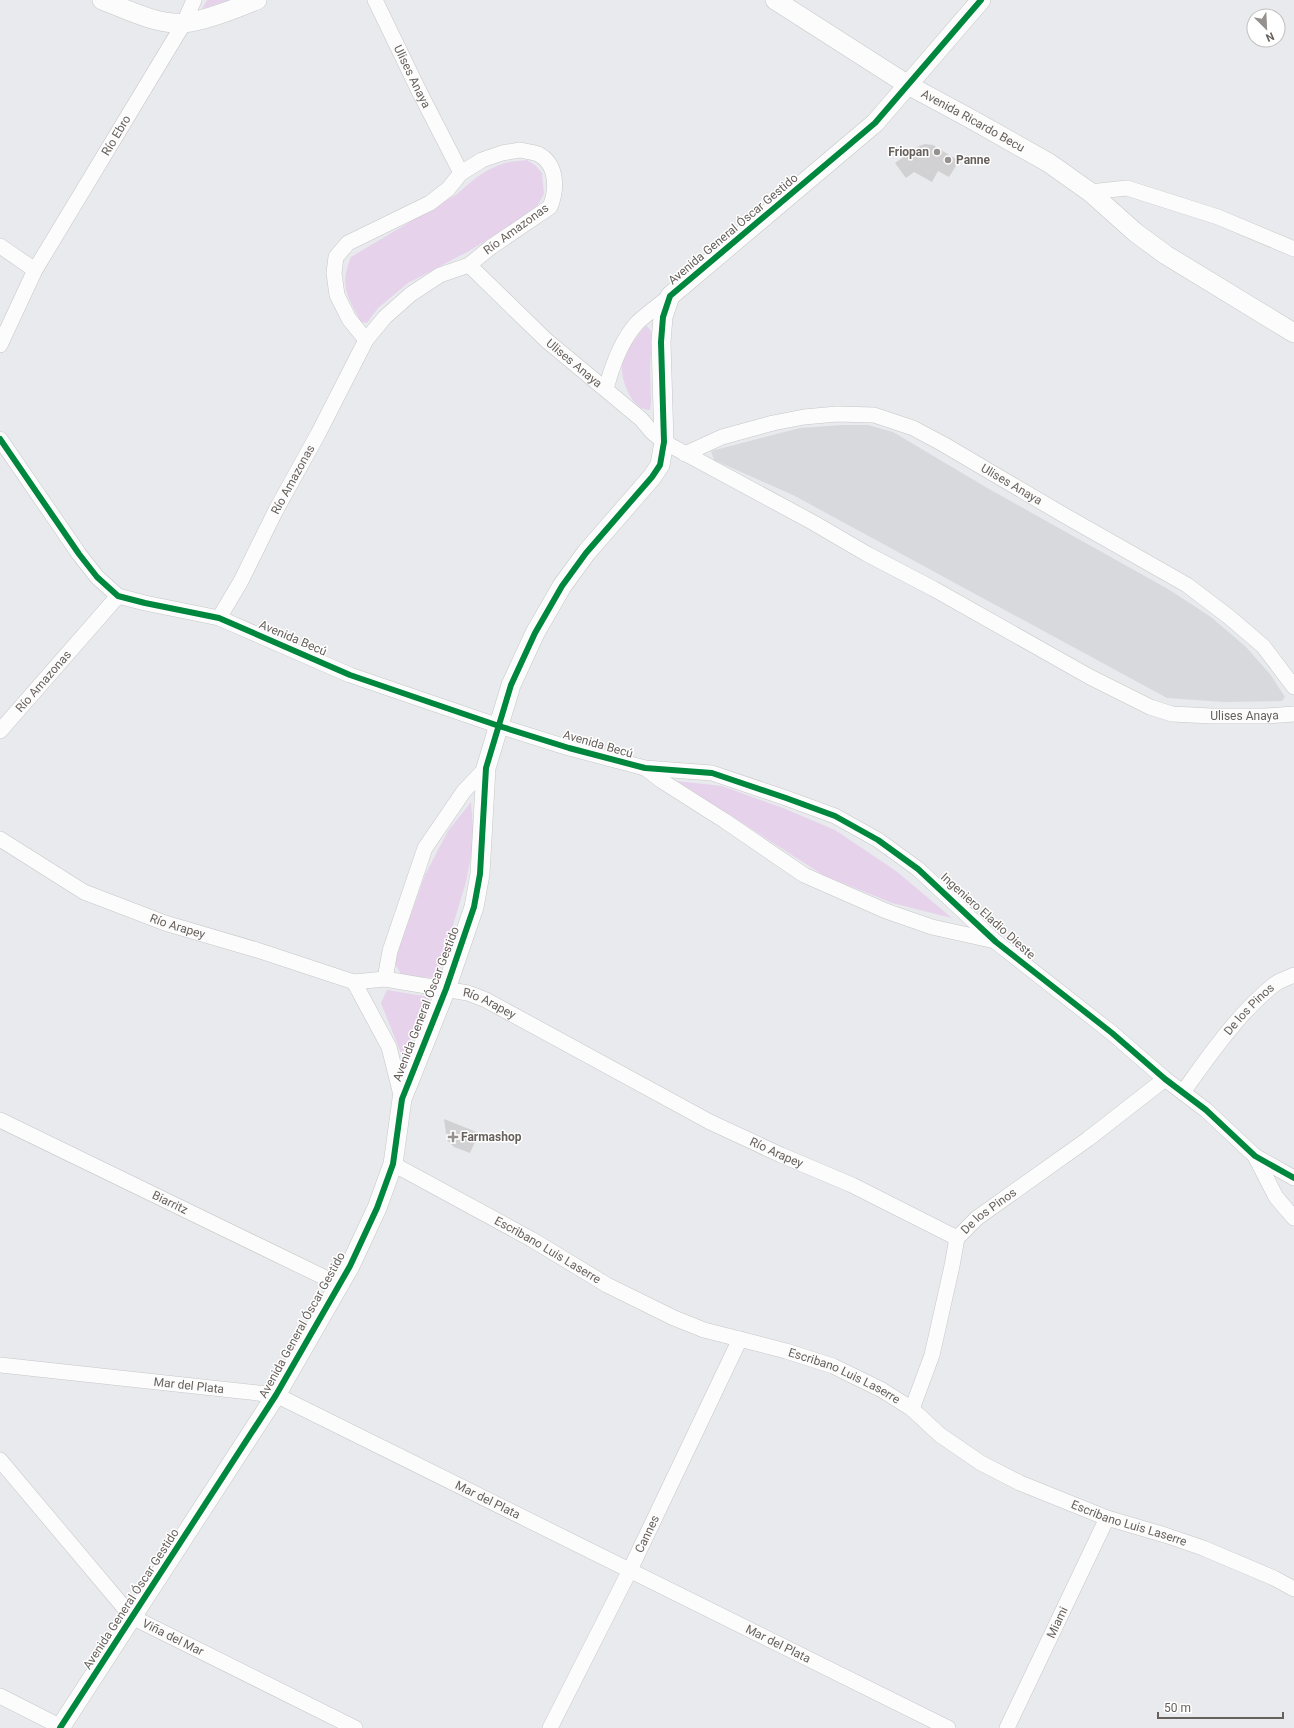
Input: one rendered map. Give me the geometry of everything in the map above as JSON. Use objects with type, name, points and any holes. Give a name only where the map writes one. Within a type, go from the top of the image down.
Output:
[{"type":"street","points":[[102,0],[157,20],[184,23],[212,16],[257,0]]},
{"type":"street","name":"Río Ebro","points":[[0,345],[35,270],[184,23],[194,0]]},
{"type":"street","name":"Ulises Anaya","points":[[375,0],[461,173]]},
{"type":"street","name":"Avenida Ricardo Becu","points":[[775,0],[908,85],[1049,163],[1090,192],[1136,233],[1166,255],[1294,333]]},
{"type":"street","name":"Avenida General Óscar Gestido","points":[[606,389],[611,370],[625,339],[638,322],[875,123],[980,0]]},
{"type":"street","name":"Río Amazonas","points":[[219,618],[242,581],[276,510],[318,434],[366,340],[385,316],[411,294],[440,275],[469,265],[491,247],[550,207],[554,197],[556,182],[551,165],[539,154],[520,150],[502,153],[482,160],[461,173],[448,189],[430,203],[348,243],[336,257],[334,273],[337,295],[349,319],[366,340]]},
{"type":"street","points":[[1090,192],[1127,188],[1218,217],[1294,249]]},
{"type":"street","points":[[0,246],[35,270]]},
{"type":"street","name":"Ulises Anaya","points":[[469,265],[546,340],[580,370],[606,389],[641,419],[652,432],[664,442],[814,523],[867,554],[934,589],[1090,678],[1150,707],[1172,714],[1211,716],[1265,716],[1294,714]]},
{"type":"street","name":"Avenida General Óscar Gestido","points":[[61,1727],[276,1395],[340,1285],[376,1208],[393,1164],[402,1099],[446,989],[474,907],[480,874],[486,768],[511,685],[535,633],[562,586],[586,553],[652,477],[660,465],[664,442],[661,342],[663,317],[670,296]]},
{"type":"street","name":"Ulises Anaya","points":[[685,454],[722,437],[773,423],[804,417],[838,414],[874,415],[913,428],[1187,585],[1229,616],[1263,646],[1294,687]]},
{"type":"street","name":"Avenida Becú","points":[[0,439],[97,577],[118,596],[219,618],[350,675],[499,726],[569,748],[645,768]]},
{"type":"street","name":"Río Amazonas","points":[[0,731],[118,596]]},
{"type":"street","name":"Avenida General Óscar Gestido","points":[[385,979],[390,951],[425,848],[464,791],[486,768]]},
{"type":"street","name":"Ingeniero Eladio Dieste","points":[[645,768],[662,781],[725,821],[804,875],[886,911],[932,927],[996,942]]},
{"type":"street","name":"Ingeniero Eladio Dieste","points":[[645,768],[712,774],[786,798],[835,816],[878,840],[918,868],[996,942],[1112,1033],[1165,1079],[1206,1110],[1255,1156],[1294,1178]]},
{"type":"street","name":"Río Arapey","points":[[0,839],[84,892],[165,923],[257,950],[354,982],[385,979],[468,993],[486,1000],[710,1122],[852,1185],[957,1238]]},
{"type":"street","name":"De los Pinos","points":[[1183,1092],[1222,1039],[1254,1004],[1276,983],[1294,975]]},
{"type":"street","name":"Avenida General Óscar Gestido","points":[[354,982],[389,1047],[402,1099]]},
{"type":"street","name":"De los Pinos","points":[[912,1409],[932,1355],[957,1238],[977,1218],[1088,1139],[1165,1079]]},
{"type":"street","name":"Biarritz","points":[[0,1120],[340,1285]]},
{"type":"street","name":"Ingeniero Eladio Dieste","points":[[1255,1156],[1276,1197],[1294,1218]]},
{"type":"street","name":"Escribano Luis Laserre","points":[[393,1164],[489,1216],[607,1285],[674,1318],[704,1330],[833,1366],[882,1390],[912,1409],[940,1435],[981,1463],[1020,1483],[1107,1518],[1203,1548],[1274,1578],[1294,1589]]},
{"type":"street","name":"Cannes","points":[[550,1728],[630,1570],[740,1339]]},
{"type":"street","name":"Mar del Plata","points":[[0,1365],[276,1395],[948,1728]]},
{"type":"street","name":"Viña del Mar","points":[[0,1460],[132,1617],[355,1728]]},
{"type":"street","name":"Miami","points":[[1007,1728],[1107,1518]]},
{"type":"street","points":[[0,1696],[61,1727]]},
{"type":"shaded area","points":[[207,0],[230,0],[202,9]]},
{"type":"shaded area","points":[[527,160],[536,166],[542,173],[544,194],[538,205],[505,229],[469,251],[408,283],[378,308],[367,323],[361,322],[346,291],[345,284],[347,267],[351,257],[457,194],[474,180],[498,165],[513,161]]},
{"type":"shaded area","points":[[647,326],[651,331],[652,344],[650,363],[650,410],[644,409],[638,405],[628,393],[622,370],[624,357],[641,331]]},
{"type":"shaded area","points":[[868,425],[893,432],[989,489],[1168,589],[1211,617],[1246,647],[1270,674],[1285,697],[1282,701],[1224,702],[1167,698],[793,495],[714,460],[711,451],[800,428]]},
{"type":"shaded area","points":[[677,781],[722,786],[783,808],[835,830],[896,871],[952,918],[892,903],[823,875]]},
{"type":"shaded area","points":[[471,802],[474,840],[466,882],[437,978],[402,976],[394,962],[425,875],[448,831]]},
{"type":"shaded area","points":[[387,990],[430,997],[402,1056],[381,1003]]},
{"type":"building","points":[[925,144],[933,145],[959,161],[949,177],[938,171],[932,182],[914,172],[906,178],[895,163],[919,146]]},
{"type":"building","points":[[444,1119],[479,1133],[470,1153],[454,1147],[447,1140]]},
{"type":"cycle path","points":[[60,1728],[276,1395],[350,1266],[377,1208],[393,1164],[402,1099],[446,989],[474,907],[480,874],[486,768],[511,685],[535,633],[562,586],[586,553],[652,477],[660,465],[664,442],[661,342],[663,317],[670,296],[875,123],[981,0]]},
{"type":"cycle path","points":[[0,439],[79,554],[97,577],[118,596],[219,618],[350,675],[499,726],[569,748],[645,768],[712,773],[835,816],[878,840],[918,869],[996,942],[1112,1033],[1165,1079],[1206,1110],[1255,1156],[1294,1178]]},
{"type":"place","name":"Friopan","points":[[937,152]]},
{"type":"place","name":"Panne","points":[[948,160]]},
{"type":"place","name":"Farmashop","points":[[453,1137]]}]
